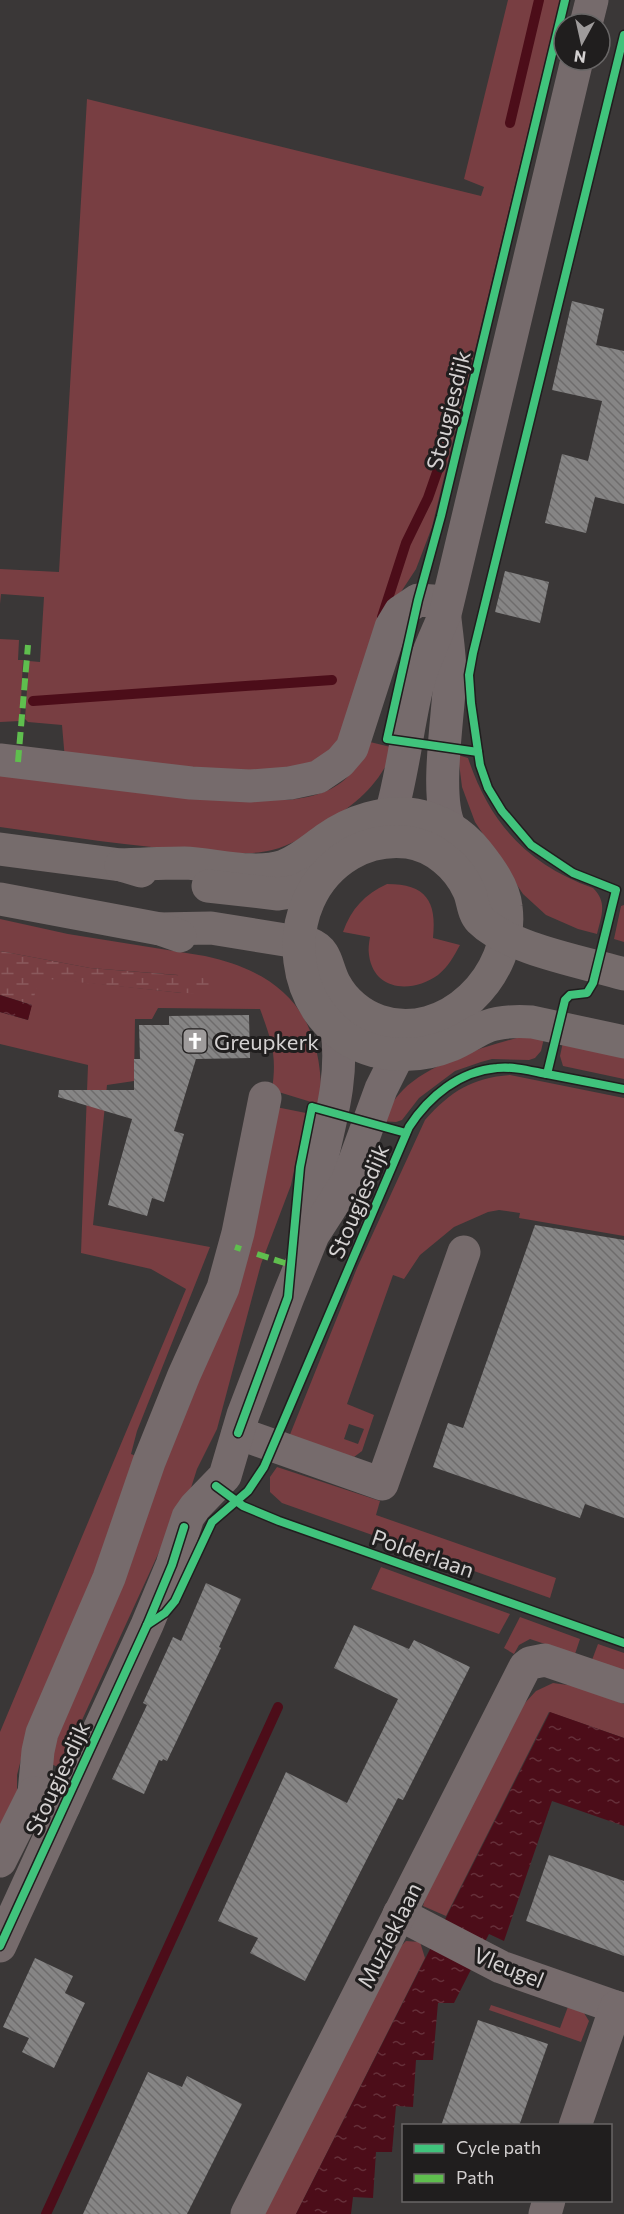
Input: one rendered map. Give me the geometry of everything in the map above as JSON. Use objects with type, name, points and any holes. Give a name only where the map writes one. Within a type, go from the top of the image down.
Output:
[{"type":"main road","points":[[377,844],[391,814]]},
{"type":"main road","points":[[121,865],[184,863],[264,869],[291,863],[353,824],[391,814],[416,815],[450,828],[482,857],[496,881],[505,921],[499,956],[489,975],[470,1000],[439,1020],[414,1026],[380,1021],[360,1011],[336,987],[325,955],[319,948],[299,942],[211,928],[160,929]]},
{"type":"main road","points":[[0,849],[121,865],[182,883],[270,894],[297,891],[320,880],[341,860],[358,850],[386,842],[410,843],[448,861],[468,889],[478,918],[490,929],[505,921],[518,920],[624,954]]},
{"type":"main road","points":[[320,880],[305,909],[299,942],[303,976],[315,1006],[337,1030],[366,1048],[398,1055],[438,1049],[502,1023],[532,1022],[624,1042]]},
{"type":"main road","points":[[0,899],[160,929],[211,946],[286,962],[303,976]]},
{"type":"main road","points":[[505,921],[531,947],[624,974]]},
{"type":"main road","points":[[398,1055],[414,1026]]},
{"type":"street","name":"Stougjesdijk","points":[[391,814],[419,677],[446,608],[574,72]]},
{"type":"street","points":[[0,760],[223,785],[290,783],[318,777],[340,762],[352,748],[390,632],[400,612],[418,600],[446,608]]},
{"type":"street","name":"Stougjesdijk","points":[[446,608],[450,674],[443,790],[444,812],[450,828]]},
{"type":"street","name":"Stougjesdijk","points":[[314,1235],[318,1174],[339,1079],[340,1048],[337,1030]]},
{"type":"street","name":"Stougjesdijk","points":[[0,1946],[147,1624],[172,1565],[188,1517],[225,1476],[238,1432],[276,1328],[314,1235],[347,1182],[381,1089],[398,1055]]},
{"type":"street","points":[[0,1861],[34,1793],[42,1733],[109,1578],[149,1462],[184,1375],[223,1288],[238,1233],[265,1098]]},
{"type":"street","points":[[238,1432],[382,1484],[464,1252]]},
{"type":"street","name":"Muzieklaan","points":[[247,2214],[521,1673],[535,1661],[552,1662],[624,1687]]},
{"type":"street","points":[[34,1793],[64,1806]]},
{"type":"street","name":"Vleugel","points":[[399,1914],[501,1967],[620,2008]]},
{"type":"street","points":[[576,2124],[620,2008]]},
{"type":"green space","points":[[508,0],[560,0],[557,12],[552,12],[552,33],[432,527],[416,569],[397,598],[341,749],[284,775],[65,760],[62,725],[28,722],[25,719],[29,661],[40,662],[44,597],[1,594],[0,604],[0,569],[59,572],[87,99],[481,196],[484,187],[464,179]]},
{"type":"green space","points":[[0,639],[19,640],[18,660],[23,660],[20,721],[0,722]]},
{"type":"green space","points":[[370,742],[395,748],[381,774],[365,793],[356,802],[321,826],[291,843],[272,850],[227,853],[174,849],[0,827],[0,775],[288,800],[316,795],[338,784],[356,768]]},
{"type":"green space","points":[[458,755],[468,758],[488,803],[514,839],[549,867],[593,888],[598,893],[602,910],[597,934],[578,929],[546,915],[523,894],[475,822],[462,787]]},
{"type":"green space","points":[[387,884],[411,887],[420,891],[426,897],[433,914],[433,938],[460,945],[438,975],[417,985],[396,986],[386,982],[372,967],[369,953],[370,937],[343,932],[350,916],[360,903],[372,892]]},
{"type":"green space","points":[[624,905],[624,942],[614,939],[621,906]]},
{"type":"green space","points":[[0,919],[68,934],[205,956],[234,964],[259,975],[279,988],[295,1005],[308,1025],[316,1048],[321,1105],[272,1090],[274,1067],[272,1049],[260,1009],[158,1008],[152,1019],[135,1019],[134,1081],[107,1085],[93,1225],[210,1247],[137,1431],[131,1454],[143,1459],[25,1744],[17,1775],[17,1809],[0,1847],[0,1732],[186,1289],[151,1269],[81,1253],[88,1065],[0,1044],[0,1012],[28,1020],[38,977],[182,993],[178,975],[90,968],[0,951]]},
{"type":"green space","points":[[0,951],[90,968],[200,977],[210,981],[211,986],[202,992],[182,993],[39,978],[32,1005],[0,995]]},
{"type":"green space","points":[[521,1037],[544,1038],[541,1051],[535,1058],[529,1060],[492,1059],[455,1071],[419,1098],[402,1120],[381,1121],[403,1090],[427,1072],[458,1057]]},
{"type":"green space","points":[[563,1042],[624,1055],[624,1079],[563,1066],[560,1056]]},
{"type":"green space","points":[[510,1075],[624,1098],[624,1236],[519,1218],[520,1213],[499,1210],[488,1212],[454,1227],[420,1255],[404,1279],[393,1275],[347,1404],[374,1415],[362,1451],[354,1457],[289,1437],[357,1268],[425,1120],[444,1101],[463,1088],[484,1079]],"holes":[[[349,1424],[364,1429],[358,1444],[344,1439]]]},
{"type":"green space","points":[[271,1106],[306,1113],[291,1185],[261,1264],[217,1429],[60,1768],[49,1763]]},
{"type":"green space","points":[[277,1467],[380,1501],[376,1515],[556,1578],[550,1598],[282,1503],[270,1492],[270,1477]]},
{"type":"green space","points":[[381,1567],[510,1614],[499,1634],[371,1589]]},
{"type":"green space","points":[[520,1617],[580,1639],[575,1654],[530,1639],[519,1645],[514,1654],[504,1648]]},
{"type":"green space","points":[[598,1644],[624,1653],[624,1671],[592,1660]]},
{"type":"green space","points":[[553,1683],[575,1686],[624,1704],[624,1738],[549,1712],[446,1916],[423,1906],[523,1705],[536,1691]]},
{"type":"green space","points":[[406,1941],[420,1942],[425,1958],[296,2214],[264,2214],[401,1946]]},
{"type":"green space","points":[[569,2004],[584,2013],[589,2021],[581,2042],[489,2010],[491,2005],[560,2028]]},
{"type":"water","points":[[0,995],[32,1005],[28,1020],[0,1012]]},
{"type":"water","points":[[550,1712],[624,1738],[624,1826],[552,1801],[504,1941],[489,1934],[454,2003],[438,2003],[433,2060],[416,2060],[413,2107],[396,2106],[392,2152],[376,2152],[373,2198],[353,2197],[351,2214],[296,2214]]},
{"type":"building","points":[[572,301],[604,309],[596,345],[624,351],[624,504],[595,497],[586,533],[545,523],[562,454],[588,461],[602,401],[552,390]]},
{"type":"building","points":[[505,571],[549,582],[540,623],[495,612]]},
{"type":"building","points":[[249,1015],[250,1058],[196,1059],[174,1131],[184,1134],[164,1202],[152,1198],[147,1216],[108,1205],[132,1119],[58,1097],[59,1090],[134,1090],[134,1059],[140,1059],[139,1025],[169,1025],[169,1016]]},
{"type":"building","points":[[535,1225],[624,1240],[624,1518],[585,1504],[580,1518],[433,1467],[448,1423],[463,1428]]},
{"type":"building","points":[[206,1583],[241,1599],[219,1647],[221,1648],[167,1761],[159,1760],[144,1794],[112,1779],[147,1705],[143,1703],[173,1637],[181,1641]]},
{"type":"building","points":[[354,1625],[409,1649],[414,1640],[470,1667],[403,1800],[398,1798],[305,1981],[250,1953],[258,1938],[218,1921],[286,1772],[347,1803],[398,1699],[334,1668]]},
{"type":"building","points":[[549,1855],[624,1881],[624,1956],[526,1921]]},
{"type":"building","points":[[35,1958],[73,1976],[65,1993],[85,2003],[54,2068],[22,2052],[29,2038],[3,2027]]},
{"type":"building","points":[[478,2020],[548,2044],[520,2124],[442,2124]]},
{"type":"building","points":[[148,2072],[182,2087],[187,2076],[242,2104],[187,2214],[83,2214]]},
{"type":"waterway","points":[[510,123],[539,0]]},
{"type":"waterway","points":[[382,617],[406,543],[428,498],[443,455]]},
{"type":"waterway","points":[[33,701],[332,680]]},
{"type":"waterway","points":[[46,2214],[278,1707]]},
{"type":"marked path","points":[[18,762],[28,645]]},
{"type":"marked path","points":[[235,1247],[241,1249]]},
{"type":"marked path","points":[[257,1254],[291,1265]]},
{"type":"cycle path","points":[[478,752],[387,739],[418,600],[441,516],[565,0]]},
{"type":"cycle path","points":[[547,1074],[565,1000],[570,995],[587,993],[593,983],[616,890],[573,873],[531,845],[502,811],[488,788],[480,765],[469,675],[624,35]]},
{"type":"cycle path","points":[[147,1625],[165,1613],[175,1601],[212,1522],[248,1491],[264,1467],[409,1127],[426,1105],[458,1080],[470,1074],[497,1068],[522,1069],[624,1089]]},
{"type":"cycle path","points":[[238,1433],[288,1297],[300,1167],[312,1107],[406,1133]]},
{"type":"cycle path","name":"Polderlaan","points":[[216,1486],[243,1506],[279,1521],[624,1643]]},
{"type":"cycle path","points":[[0,1946],[147,1625],[172,1565],[184,1527]]},
{"type":"place","name":"Greupkerk","points":[[195,1041]]}]
